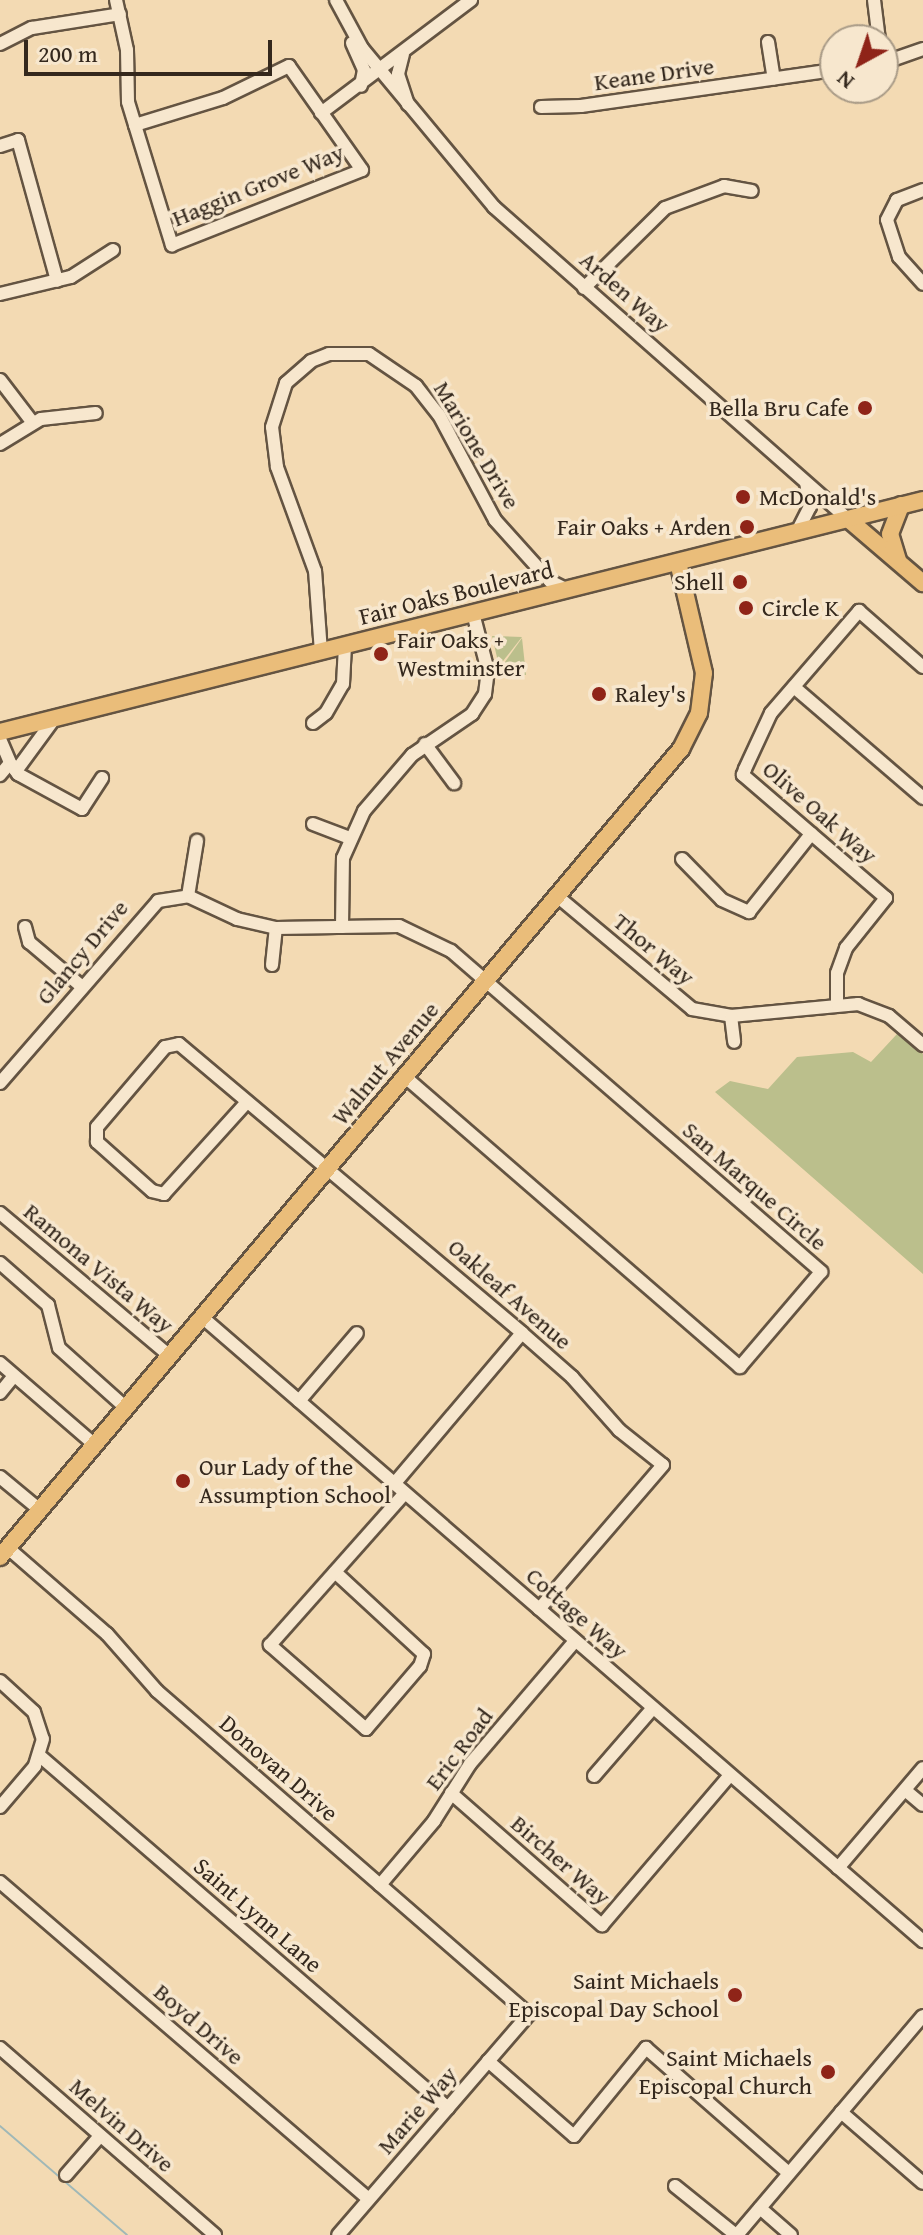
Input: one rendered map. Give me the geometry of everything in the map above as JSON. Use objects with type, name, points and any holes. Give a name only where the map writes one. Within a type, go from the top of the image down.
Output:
[{"type":"main road","name":"Fair Oaks Boulevard","points":[[0,732],[923,500]]},
{"type":"main road","points":[[899,562],[890,534],[901,505]]},
{"type":"main road","name":"Arden Way","points":[[848,519],[923,583]]},
{"type":"main road","name":"Walnut Avenue","points":[[4,1553],[677,755],[694,726],[702,700],[703,659],[678,562]]},
{"type":"street","points":[[116,0],[135,125]]},
{"type":"street","name":"Arden Way","points":[[336,0],[347,24],[380,71],[474,188],[848,519]]},
{"type":"street","points":[[321,113],[361,86],[471,0]]},
{"type":"street","points":[[874,0],[877,24]]},
{"type":"street","points":[[0,44],[32,28],[120,14]]},
{"type":"street","points":[[347,24],[364,70],[361,86]]},
{"type":"street","points":[[768,42],[774,79]]},
{"type":"street","points":[[899,57],[923,49]]},
{"type":"street","points":[[404,52],[398,74],[409,107]]},
{"type":"street","name":"Haggin Grove Way","points":[[289,66],[321,113],[362,170],[172,245],[135,125],[223,98],[289,66]]},
{"type":"street","name":"Keane Drive","points":[[541,107],[819,72]]},
{"type":"street","points":[[0,146],[18,140],[57,281]]},
{"type":"street","points":[[584,288],[665,208],[724,186],[752,191]]},
{"type":"street","points":[[923,190],[897,200],[887,220],[899,257],[923,284]]},
{"type":"street","points":[[0,294],[82,272],[113,250]]},
{"type":"street","name":"Marione Drive","points":[[321,652],[315,571],[277,467],[272,427],[286,383],[311,361],[329,354],[369,354],[393,365],[416,386],[439,415],[495,520],[550,581],[568,590]]},
{"type":"street","points":[[0,380],[33,423]]},
{"type":"street","points":[[0,444],[33,423],[51,416],[96,413]]},
{"type":"street","points":[[797,532],[810,507],[804,480]]},
{"type":"street","name":"Olive Oak Way","points":[[837,1003],[837,973],[846,948],[886,898],[743,775],[763,726],[859,611],[923,667]]},
{"type":"street","points":[[342,927],[341,871],[349,838],[374,796],[425,744],[472,714],[485,694],[488,671],[473,613]]},
{"type":"street","points":[[313,723],[326,713],[343,684],[345,646]]},
{"type":"street","points":[[794,687],[923,798]]},
{"type":"street","points":[[0,775],[13,767],[54,719]]},
{"type":"street","points":[[0,739],[13,767],[82,809],[102,778]]},
{"type":"street","points":[[425,744],[454,783]]},
{"type":"street","points":[[313,824],[349,838]]},
{"type":"street","points":[[682,859],[692,874],[743,913],[753,908],[811,834]]},
{"type":"street","points":[[197,841],[188,896],[237,919],[276,928],[391,925],[423,933],[487,980]]},
{"type":"street","name":"Glancy Drive","points":[[2,1076],[147,908],[170,896],[188,896]]},
{"type":"street","name":"Thor Way","points":[[557,896],[681,1002],[705,1014],[731,1016],[837,1003],[874,1008],[923,1045]]},
{"type":"street","points":[[25,927],[29,942],[81,986]]},
{"type":"street","points":[[272,965],[276,928]]},
{"type":"street","name":"San Marque Circle","points":[[405,1077],[740,1367],[811,1284],[821,1272],[487,980]]},
{"type":"street","points":[[731,1016],[734,1042]]},
{"type":"street","name":"Oakleaf Avenue","points":[[247,1102],[174,1189],[164,1194],[152,1191],[100,1147],[96,1133],[165,1047],[174,1044],[247,1102],[328,1169],[522,1333],[572,1377],[610,1423],[663,1465],[539,1609]]},
{"type":"street","name":"Ramona Vista Way","points":[[0,1213],[170,1356]]},
{"type":"street","points":[[0,1263],[48,1305],[59,1348],[126,1408]]},
{"type":"street","name":"Cottage Way","points":[[202,1317],[923,1941]]},
{"type":"street","points":[[299,1401],[357,1333]]},
{"type":"street","points":[[394,1484],[522,1333]]},
{"type":"street","points":[[0,1363],[95,1445]]},
{"type":"street","points":[[0,1393],[14,1376]]},
{"type":"street","points":[[0,1477],[40,1510]]},
{"type":"street","points":[[335,1572],[424,1654],[420,1666],[366,1729],[270,1645],[405,1493]]},
{"type":"street","name":"Donovan Drive","points":[[4,1553],[107,1634],[157,1691],[529,2014]]},
{"type":"street","name":"Eric Road","points":[[380,1885],[575,1641]]},
{"type":"street","points":[[0,1681],[38,1717],[43,1734],[40,1756],[0,1807]]},
{"type":"street","points":[[594,1776],[653,1708]]},
{"type":"street","name":"Saint Lynn Lane","points":[[40,1756],[448,2108]]},
{"type":"street","points":[[838,1868],[923,1768]]},
{"type":"street","name":"Bircher Way","points":[[451,1793],[602,1925],[730,1775]]},
{"type":"street","points":[[905,1790],[923,1805]]},
{"type":"street","name":"Boyd Drive","points":[[0,1882],[369,2199]]},
{"type":"street","name":"Marie Way","points":[[338,2235],[529,2014]]},
{"type":"street","points":[[675,2186],[736,2235],[923,2016]]},
{"type":"street","name":"Melvin Drive","points":[[0,2048],[215,2235]]},
{"type":"street","points":[[488,2061],[574,2136],[646,2048],[789,2173]]},
{"type":"street","points":[[841,2112],[923,2183]]},
{"type":"street","points":[[66,2175],[100,2136]]},
{"type":"street","points":[[760,2208],[791,2235]]},
{"type":"green space","points":[[492,636],[522,637],[499,666]]},
{"type":"green space","points":[[522,638],[526,675],[500,674],[500,669]]},
{"type":"green space","points":[[897,1034],[923,1054],[923,1274],[715,1092],[730,1081],[768,1089],[797,1057],[853,1052],[871,1062]]},
{"type":"waterway","points":[[0,2126],[127,2235]]},
{"type":"place","name":"Bella Bru Cafe","points":[[865,408]]},
{"type":"place","name":"McDonald's","points":[[743,497]]},
{"type":"place","name":"Fair Oaks + Arden","points":[[747,527]]},
{"type":"place","name":"Shell","points":[[740,582]]},
{"type":"place","name":"Circle K","points":[[746,608]]},
{"type":"place","name":"Fair Oaks + Westminster","points":[[381,654]]},
{"type":"place","name":"Raley's","points":[[599,694]]},
{"type":"place","name":"Our Lady of the Assumption School","points":[[183,1481]]},
{"type":"place","name":"Saint Michaels Episcopal Day School","points":[[735,1995]]},
{"type":"place","name":"Saint Michaels Episcopal Church","points":[[828,2072]]}]
